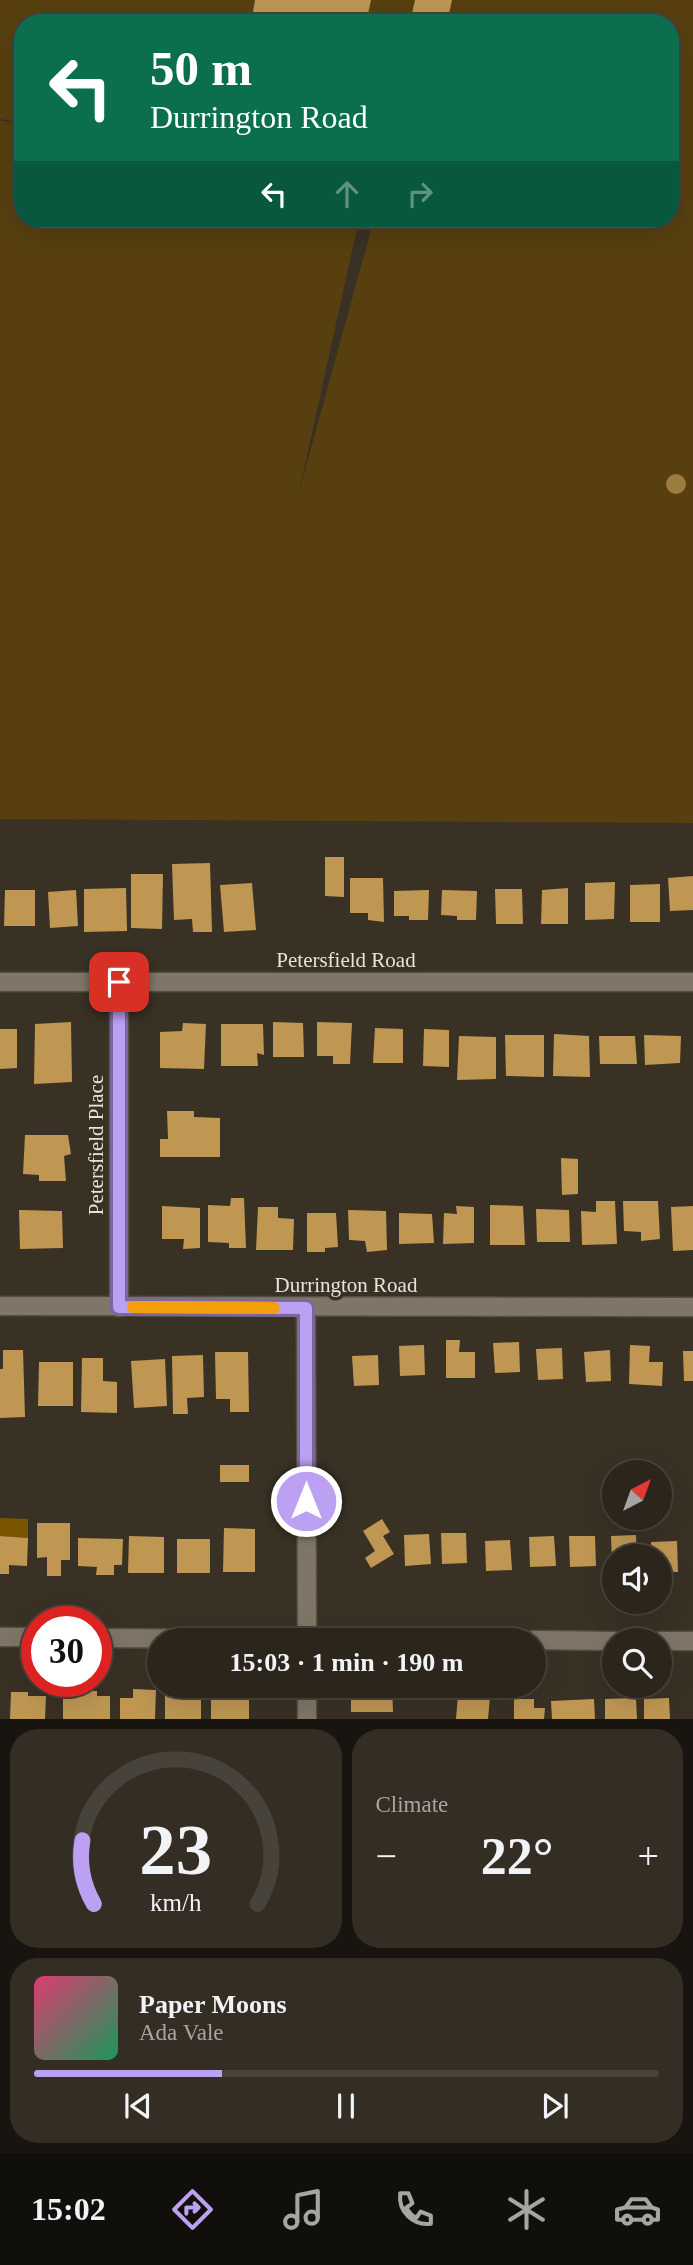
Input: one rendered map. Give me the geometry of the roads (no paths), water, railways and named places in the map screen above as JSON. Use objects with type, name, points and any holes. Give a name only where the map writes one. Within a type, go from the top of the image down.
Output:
[{"type":"street","name":"Petersfield Road","points":[[0,982],[693,982]]},
{"type":"street","name":"Petersfield Place","points":[[119,982],[119,1307]]},
{"type":"street","name":"Durrington Road","points":[[0,1306],[693,1307]]},
{"type":"street","points":[[306,1308],[307,1628]]},
{"type":"street","points":[[0,1637],[21,1637]]},
{"type":"street","points":[[112,1638],[147,1638]]},
{"type":"street","points":[[546,1640],[602,1641]]},
{"type":"street","points":[[672,1641],[693,1641]]},
{"type":"street","points":[[307,1698],[307,1719]]}]
